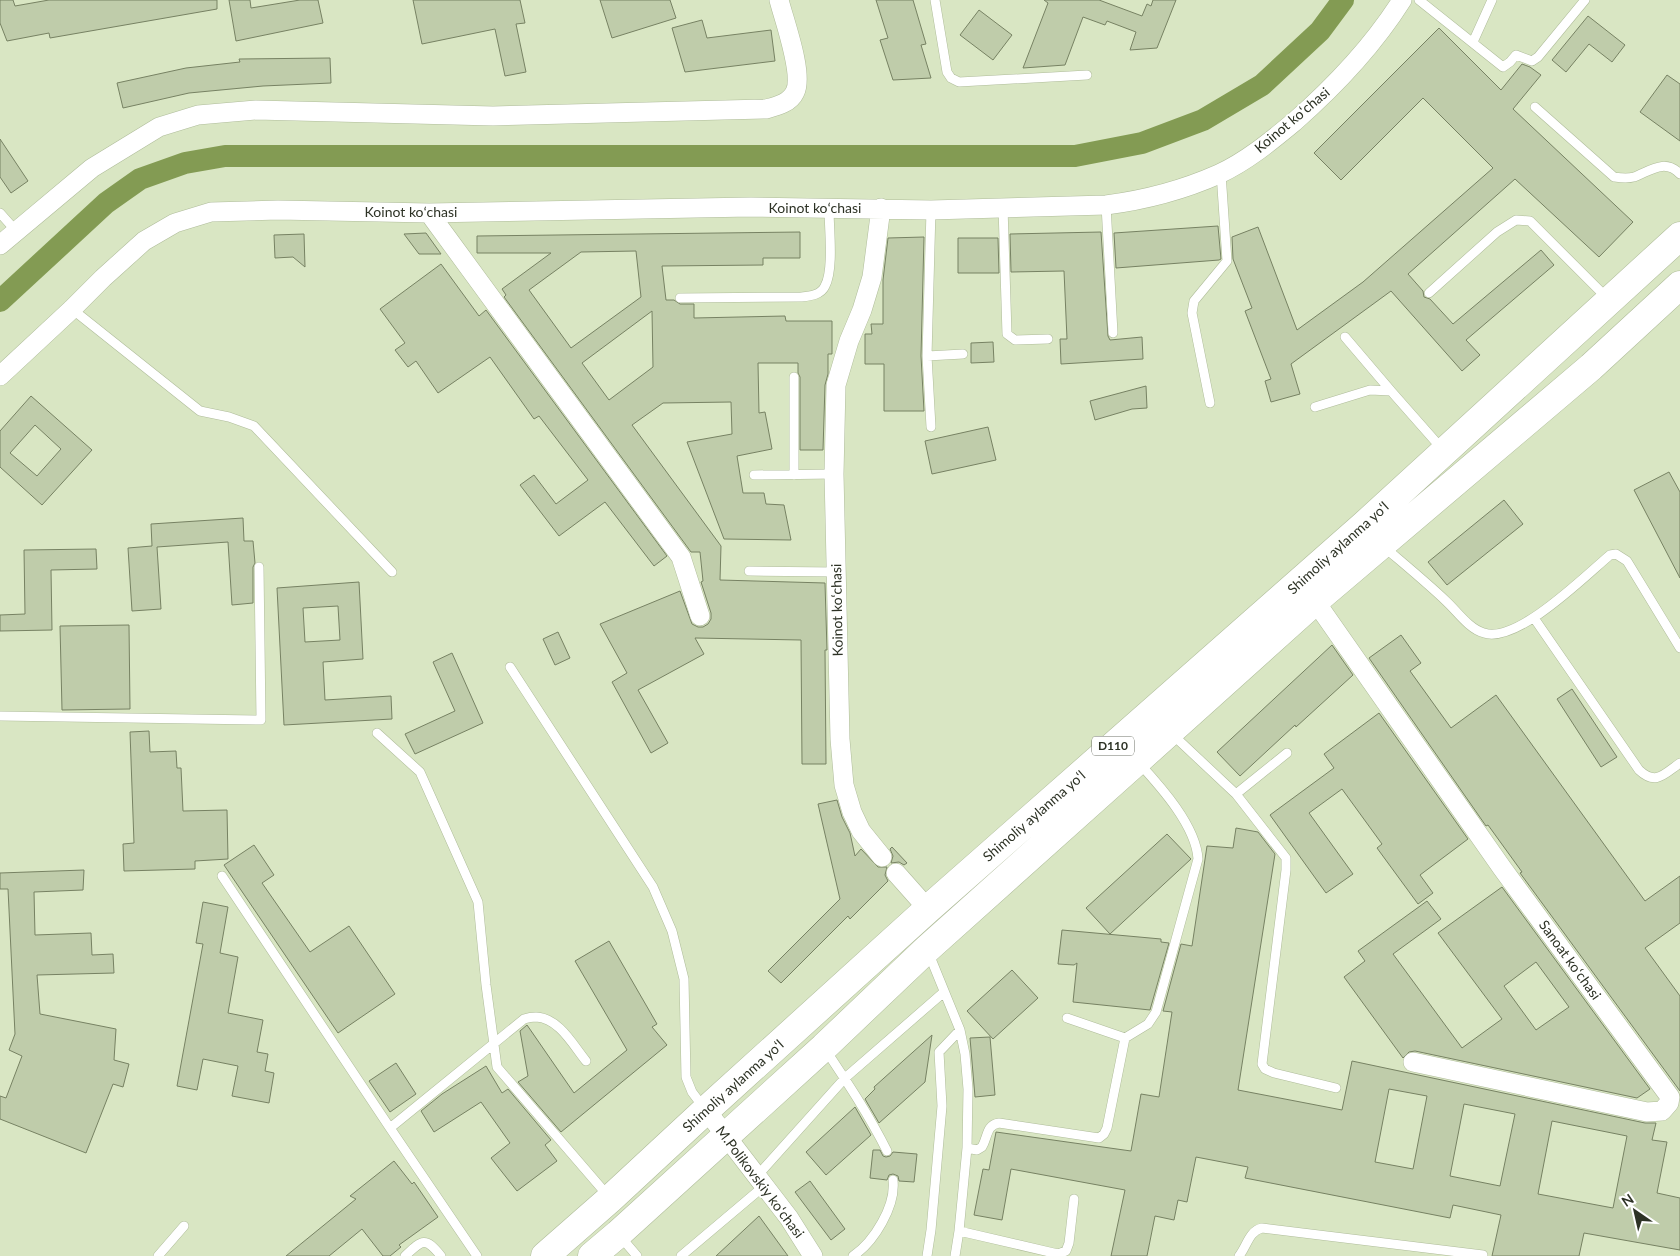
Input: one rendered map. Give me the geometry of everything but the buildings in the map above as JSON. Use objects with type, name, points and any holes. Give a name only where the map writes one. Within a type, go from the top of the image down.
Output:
[{"type":"main road","name":"Shimoliy aylanma yoʻl","points":[[545,1256],[928,909],[1364,526],[1680,236]]},
{"type":"main road","name":"Shimoliy aylanma yoʻl","points":[[592,1256],[824,1047],[927,949],[1315,602],[1591,367],[1680,285]]},
{"type":"main road","points":[[1566,341],[1591,367]]},
{"type":"street","points":[[0,245],[92,168],[159,127],[198,115],[256,110],[493,116],[766,109],[779,106],[795,92],[798,80],[796,61],[779,0]]},
{"type":"street","name":"Koinot koʻchasi","points":[[0,376],[144,241],[175,223],[211,212],[278,210],[429,213],[751,207],[931,210],[1106,205],[1180,190],[1221,173],[1266,146],[1323,96],[1361,55],[1402,0]]},
{"type":"street","name":"Koinot koʻchasi","points":[[881,208],[872,277],[862,310],[849,341],[836,385],[834,474],[840,739],[844,785],[852,812],[861,831],[882,857]]},
{"type":"street","points":[[429,213],[681,557],[700,616]]},
{"type":"street","name":"Sanoat koʻchasi","points":[[1315,602],[1508,876],[1670,1097],[1669,1103],[1662,1111],[1647,1112],[1414,1062]]},
{"type":"street","points":[[896,873],[928,909]]},
{"type":"street","name":"M.Polikovskiy koʻchasi","points":[[706,1110],[789,1218],[813,1256]]},
{"type":"lane","points":[[936,0],[947,72],[951,78],[959,82],[1087,75]]},
{"type":"lane","points":[[1419,0],[1503,67],[1516,56],[1532,61],[1538,57],[1585,0]]},
{"type":"lane","points":[[1473,42],[1492,0]]},
{"type":"lane","points":[[1535,107],[1614,177],[1625,179],[1635,177],[1656,167],[1666,167],[1680,174]]},
{"type":"lane","points":[[1210,403],[1192,313],[1194,301],[1227,262],[1221,173]]},
{"type":"lane","points":[[1106,205],[1113,333]]},
{"type":"lane","points":[[1003,207],[1007,334],[1014,340],[1048,340]]},
{"type":"lane","points":[[680,298],[802,297],[816,295],[825,287],[830,264],[829,208]]},
{"type":"lane","points":[[931,210],[927,356],[931,426]]},
{"type":"lane","points":[[0,213],[16,231]]},
{"type":"lane","points":[[1429,293],[1497,232],[1516,220],[1530,221],[1610,301]]},
{"type":"lane","points":[[72,309],[200,411],[229,417],[254,426],[392,572]]},
{"type":"lane","points":[[1345,338],[1444,452]]},
{"type":"lane","points":[[927,356],[963,354]]},
{"type":"lane","points":[[794,377],[794,474]]},
{"type":"lane","points":[[1315,407],[1370,390],[1391,391]]},
{"type":"lane","points":[[754,475],[834,474]]},
{"type":"lane","points":[[1381,545],[1446,601],[1475,629],[1484,634],[1496,634],[1534,618],[1610,555],[1616,554],[1627,561],[1680,648]]},
{"type":"lane","points":[[0,716],[261,720],[259,567]]},
{"type":"lane","points":[[749,571],[836,572]]},
{"type":"lane","points":[[1534,618],[1645,776],[1653,779],[1661,777],[1680,763]]},
{"type":"lane","points":[[510,667],[653,887],[672,931],[684,979],[686,1077],[692,1092],[706,1110]]},
{"type":"lane","points":[[1170,732],[1236,794],[1286,858],[1262,1064],[1266,1069],[1274,1073],[1336,1088]]},
{"type":"lane","points":[[376,733],[420,772],[478,902],[486,986],[498,1067],[610,1199]]},
{"type":"lane","points":[[1236,794],[1287,753]]},
{"type":"lane","points":[[967,1148],[977,1150],[982,1147],[989,1126],[999,1123],[1099,1138],[1107,1128],[1125,1038],[1148,1024],[1156,1012],[1198,859],[1197,847],[1188,827],[1156,782],[1137,761]]},
{"type":"lane","points":[[222,876],[477,1256]]},
{"type":"lane","points":[[927,949],[960,1030],[965,1054],[968,1089],[967,1148],[955,1256]]},
{"type":"lane","points":[[680,1256],[760,1181],[845,1078],[944,992]]},
{"type":"lane","points":[[390,1128],[524,1019],[536,1017],[551,1022],[562,1030],[586,1061]]},
{"type":"lane","points":[[1067,1018],[1125,1038]]},
{"type":"lane","points":[[928,1256],[942,1106],[939,1052],[960,1030]]},
{"type":"lane","points":[[824,1047],[845,1078],[887,1151]]},
{"type":"lane","points":[[853,1256],[874,1235],[884,1219],[891,1202],[894,1186],[893,1180]]},
{"type":"lane","points":[[959,1231],[1058,1254],[1066,1251],[1069,1243],[1074,1199]]},
{"type":"lane","points":[[158,1256],[184,1226]]},
{"type":"lane","points":[[1239,1256],[1246,1247],[1251,1233],[1256,1229],[1262,1228],[1483,1255]]},
{"type":"lane","points":[[618,1234],[637,1256]]},
{"type":"lane","points":[[405,1256],[418,1244],[426,1242],[431,1244],[442,1256]]},
{"type":"waterway","points":[[0,301],[106,203],[140,179],[185,163],[225,156],[1075,156],[1142,143],[1203,120],[1262,85],[1320,31],[1343,0]]}]
